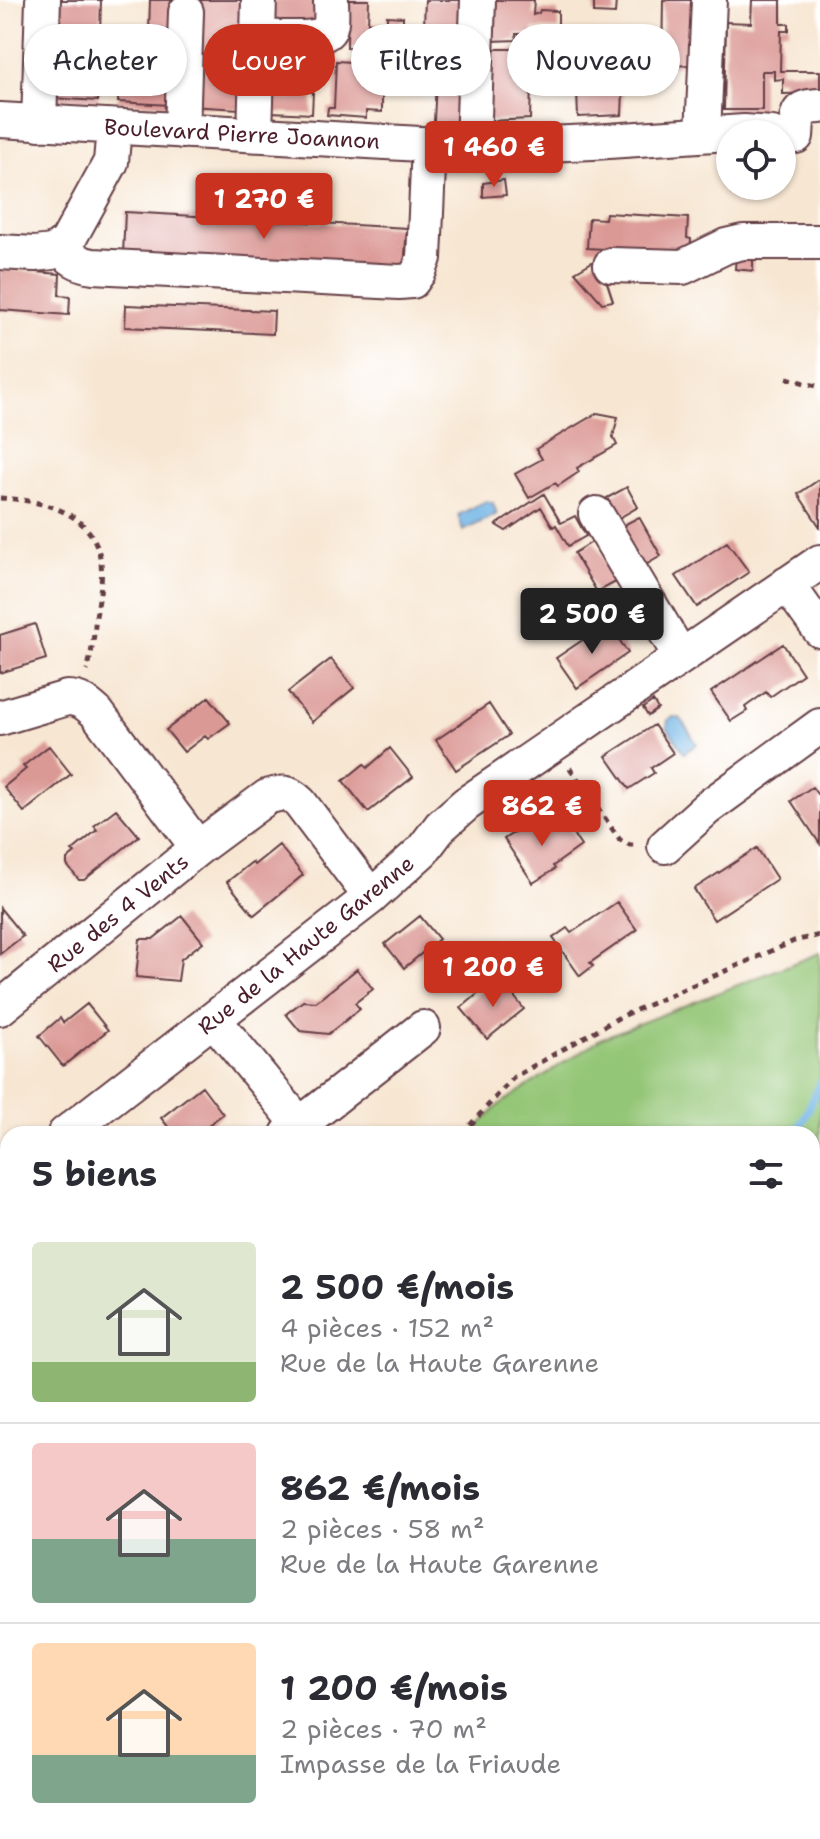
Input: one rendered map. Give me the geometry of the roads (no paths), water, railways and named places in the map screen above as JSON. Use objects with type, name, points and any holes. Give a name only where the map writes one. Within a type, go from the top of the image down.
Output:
[{"type":"street","points":[[39,123],[43,0]]},
{"type":"street","points":[[258,24],[259,0]]},
{"type":"street","points":[[330,24],[331,0]]},
{"type":"street","points":[[473,147],[478,0]]},
{"type":"street","points":[[703,134],[709,0]]},
{"type":"street","points":[[182,131],[186,12]]},
{"type":"street","points":[[255,134],[256,96]]},
{"type":"street","points":[[796,122],[800,109],[820,106]]},
{"type":"street","name":"Boulevard Pierre Joannon","points":[[0,120],[473,147],[716,133]]},
{"type":"street","points":[[0,252],[52,252],[66,244],[111,162],[114,127]]},
{"type":"street","points":[[60,247],[81,264],[93,266],[412,281],[424,258],[429,145]]},
{"type":"street","points":[[611,265],[683,267],[726,246],[743,242],[820,242]]},
{"type":"street","points":[[596,514],[681,657]]},
{"type":"street","name":"Rue de la Haute Garenne","points":[[75,1126],[371,897],[422,851],[441,826],[466,804],[820,562]]},
{"type":"street","points":[[787,584],[820,630]]},
{"type":"street","name":"Rue des 4 Vents","points":[[0,718],[58,700],[77,698],[87,703],[198,848]]},
{"type":"street","points":[[665,846],[707,808],[820,726]]},
{"type":"street","name":"Rue des 4 Vents","points":[[0,1008],[198,848],[267,797],[285,793],[300,803],[371,897]]},
{"type":"street","points":[[214,1020],[292,1126]]},
{"type":"street","points":[[298,1126],[423,1028]]},
{"type":"water","points":[[486,501],[493,503],[497,514],[463,531],[458,515]]},
{"type":"water","points":[[680,718],[697,744],[684,753],[667,727],[668,720]]},
{"type":"waterway","points":[[800,1126],[820,1083]]}]
